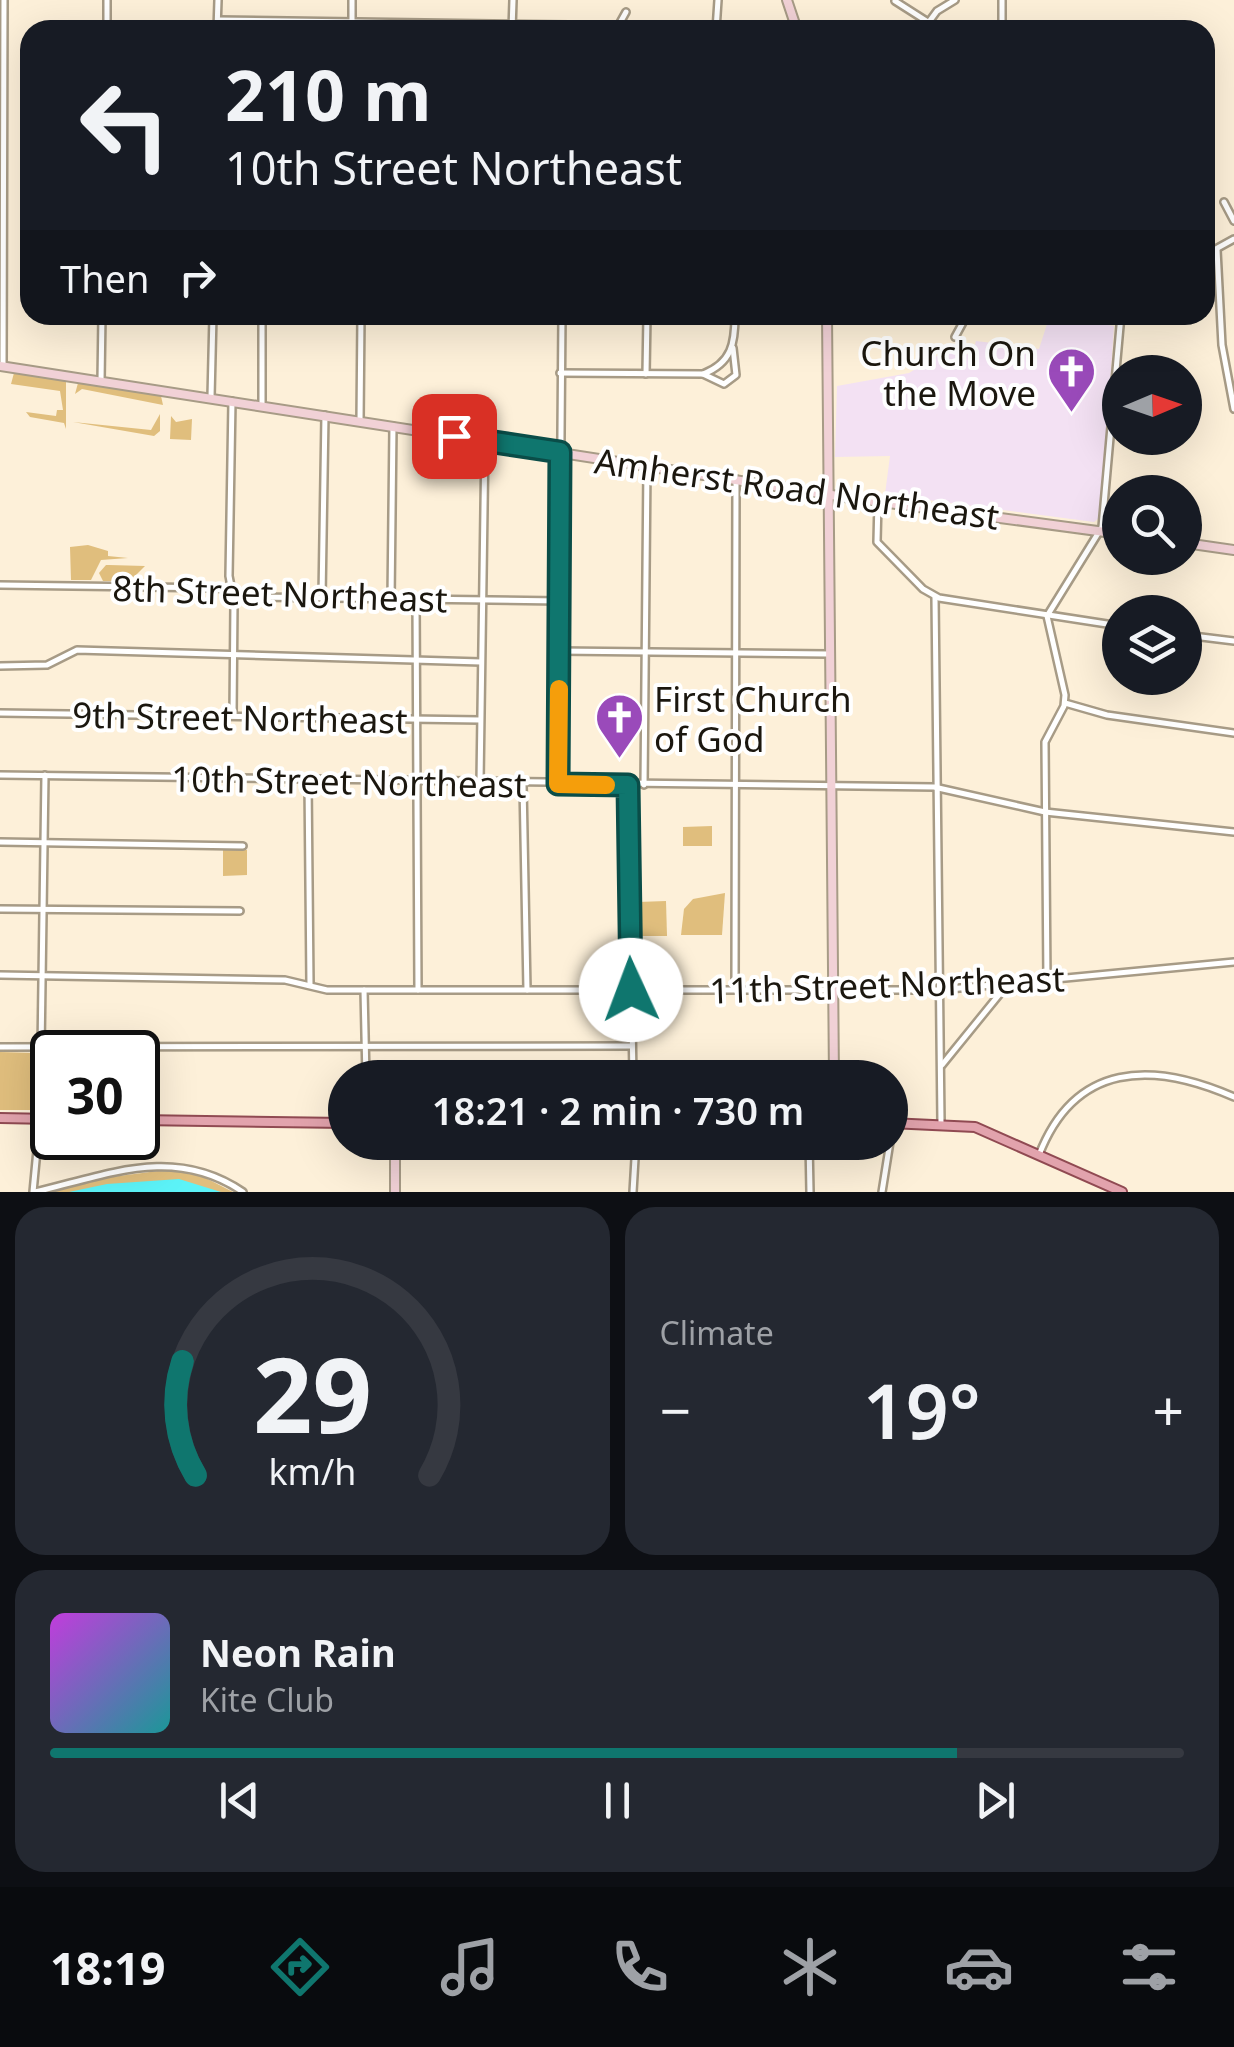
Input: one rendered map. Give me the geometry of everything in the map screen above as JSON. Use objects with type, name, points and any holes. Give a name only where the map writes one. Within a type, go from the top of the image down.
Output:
[{"type":"main road","points":[[0,1118],[30,1119]]},
{"type":"main road","points":[[160,1120],[328,1122]]},
{"type":"main road","points":[[908,1123],[975,1128],[1122,1192]]},
{"type":"street","points":[[1,366],[4,0]]},
{"type":"street","points":[[218,0],[218,20]]},
{"type":"street","points":[[930,20],[955,0]]},
{"type":"street","points":[[895,1],[925,20]]},
{"type":"street","points":[[622,20],[626,12]]},
{"type":"street","points":[[1224,202],[1234,221]]},
{"type":"street","points":[[1234,238],[1216,250],[1222,346],[1234,409]]},
{"type":"street","points":[[101,381],[102,325]]},
{"type":"street","points":[[211,398],[213,325]]},
{"type":"street","points":[[262,325],[262,406]]},
{"type":"street","points":[[360,421],[361,325]]},
{"type":"street","points":[[558,784],[562,325]]},
{"type":"street","points":[[646,374],[647,325]]},
{"type":"street","points":[[703,374],[715,384],[732,380],[736,370],[734,325]]},
{"type":"street","points":[[827,325],[834,1060]]},
{"type":"street","points":[[956,337],[962,325]]},
{"type":"street","points":[[1047,982],[1046,736],[1065,703],[1046,616],[1100,532],[1121,325]]},
{"type":"street","points":[[560,373],[703,374],[724,363],[733,348]]},
{"type":"street","name":"Amherst Road Northeast","points":[[1,366],[827,494],[1100,532]]},
{"type":"street","points":[[232,401],[233,716]]},
{"type":"street","points":[[322,598],[325,415]]},
{"type":"street","points":[[391,600],[393,426]]},
{"type":"street","points":[[480,784],[485,440]]},
{"type":"street","points":[[644,785],[647,466]]},
{"type":"street","points":[[735,990],[736,479]]},
{"type":"street","points":[[878,501],[877,542],[935,597],[1102,624]]},
{"type":"street","points":[[1202,545],[1234,550]]},
{"type":"street","name":"8th Street Northeast","points":[[0,585],[218,588],[232,593],[391,600],[560,601]]},
{"type":"street","points":[[935,597],[941,1123]]},
{"type":"street","points":[[416,600],[418,990]]},
{"type":"street","points":[[1202,637],[1234,642]]},
{"type":"street","points":[[0,666],[47,665],[77,650],[360,655],[481,662]]},
{"type":"street","points":[[559,651],[828,654]]},
{"type":"street","points":[[1065,703],[1107,716],[1234,733]]},
{"type":"street","name":"9th Street Northeast","points":[[0,713],[480,720]]},
{"type":"street","name":"10th Street Northeast","points":[[0,775],[936,788],[1044,812],[1234,832]]},
{"type":"street","points":[[40,1030],[45,775]]},
{"type":"street","points":[[308,780],[310,986]]},
{"type":"street","points":[[524,784],[526,990]]},
{"type":"street","points":[[628,785],[632,1060]]},
{"type":"street","points":[[0,842],[242,846]]},
{"type":"street","points":[[0,909],[240,911]]},
{"type":"street","name":"11th Street Northeast","points":[[0,975],[285,980],[364,990],[939,990],[1234,962]]},
{"type":"street","points":[[940,1068],[1007,985]]},
{"type":"street","points":[[364,990],[366,1060]]},
{"type":"street","points":[[160,1047],[632,1046]]},
{"type":"street","points":[[0,1047],[30,1048]]},
{"type":"street","points":[[1039,1154],[1063,1108],[1087,1088],[1111,1078],[1166,1076],[1234,1097]]},
{"type":"street","points":[[37,1160],[34,1192],[97,1173],[160,1168],[209,1172],[243,1192]]},
{"type":"street","points":[[395,1160],[395,1192]]},
{"type":"street","points":[[632,1160],[632,1192]]},
{"type":"street","points":[[809,1160],[810,1192]]},
{"type":"street","points":[[882,1192],[887,1160]]},
{"type":"shaded area","points":[[1047,325],[1114,326],[1112,355],[1102,355],[1102,455],[1105,455],[1099,518],[1094,522],[885,494],[890,456],[835,457],[837,386],[909,373],[945,351],[972,355],[976,341],[1039,349]]},
{"type":"shaded area","points":[[14,373],[66,381],[66,429],[64,423],[30,417],[26,412],[56,416],[57,410],[63,410],[60,391],[11,384]]},
{"type":"shaded area","points":[[78,383],[161,396],[163,405],[82,389],[75,394]]},
{"type":"shaded area","points":[[160,414],[160,431],[154,436],[73,422],[151,430]]},
{"type":"shaded area","points":[[171,416],[176,422],[192,419],[191,440],[170,439]]},
{"type":"shaded area","points":[[88,545],[108,551],[108,556],[128,558],[101,560],[91,580],[71,580],[70,547]]},
{"type":"shaded area","points":[[106,565],[145,566],[130,581],[103,581],[99,573]]},
{"type":"shaded area","points":[[712,826],[712,846],[683,846],[683,827]]},
{"type":"shaded area","points":[[223,850],[247,850],[247,875],[223,876]]},
{"type":"shaded area","points":[[725,893],[722,935],[681,935],[684,909],[693,899]]},
{"type":"shaded area","points":[[666,901],[667,936],[638,936],[638,902]]},
{"type":"shaded area","points":[[0,1052],[30,1053],[30,1110],[0,1110]]},
{"type":"shaded area","points":[[158,1171],[194,1172],[233,1192],[48,1192],[80,1181]]},
{"type":"water","points":[[179,1179],[221,1192],[69,1192],[107,1184]]},
{"type":"slow traffic","points":[[559,689],[558,784],[606,785]]},
{"type":"place","name":"Church On the Move","points":[[1071,414]]},
{"type":"place","name":"First Church of God","points":[[619,760]]},
{"type":"route","points":[[454,436],[560,452],[558,784],[628,785],[631,990]]}]
